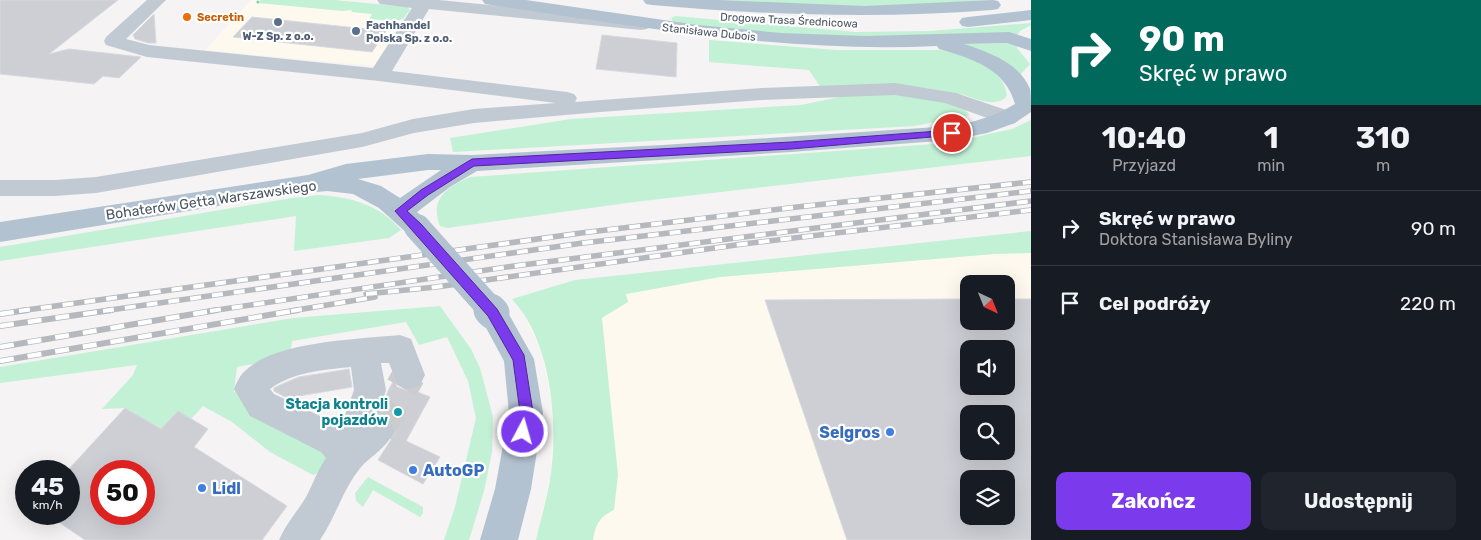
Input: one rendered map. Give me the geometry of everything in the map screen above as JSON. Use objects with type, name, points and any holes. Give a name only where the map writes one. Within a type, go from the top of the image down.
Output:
[{"type":"main road","points":[[491,0],[672,28]]},
{"type":"main road","name":"Drogowa Trasa Średnicowa","points":[[548,0],[830,24],[893,26],[945,24],[1031,15]]},
{"type":"main road","name":"Drogowa Trasa Średnicowa","points":[[652,0],[759,8],[885,11],[938,10],[1028,0]]},
{"type":"main road","name":"Stanisława Dubois","points":[[672,28],[824,41],[924,41],[994,37],[1009,38],[1031,44]]},
{"type":"main road","points":[[308,184],[346,172],[428,162],[464,162],[912,137],[961,131],[1021,109],[1024,94],[1019,84],[1008,72],[993,62],[964,50],[924,41]]},
{"type":"main road","points":[[401,212],[464,162]]},
{"type":"main road","name":"Bohaterów Getta Warszawskiego","points":[[0,232],[308,184],[353,185],[401,212],[493,313],[520,359],[526,412],[513,489],[499,540]]},
{"type":"street","points":[[157,0],[113,41],[147,50],[558,95],[600,106]]},
{"type":"street","name":"Stanisława Dubois","points":[[386,0],[424,3],[527,18],[595,25],[672,28]]},
{"type":"street","points":[[380,75],[424,3]]},
{"type":"street","points":[[0,188],[54,188],[96,185],[362,140],[413,126],[474,116],[600,106],[762,94],[895,88],[1021,109]]},
{"type":"street","points":[[346,458],[333,440],[262,405],[250,389],[254,380],[289,362],[400,348],[409,374]]},
{"type":"street","points":[[298,540],[319,509],[329,485],[346,458],[370,390],[364,352]]},
{"type":"street","points":[[346,458],[377,432]]},
{"type":"shaded area","points":[[251,0],[274,0],[406,13],[374,66],[205,50]]},
{"type":"shaded area","points":[[1031,253],[1031,540],[536,540],[551,473],[553,408],[541,351],[523,313],[720,277],[994,254]]},
{"type":"green space","points":[[261,0],[334,0],[408,7],[410,10],[403,19],[397,21],[369,19],[372,14],[351,12],[352,10],[343,11],[258,3]]},
{"type":"green space","points":[[695,0],[992,0],[918,6],[881,6]]},
{"type":"green space","points":[[675,16],[855,32],[930,31],[1031,23],[1031,25],[1020,31],[1017,36],[825,37],[730,30],[673,22],[671,18]]},
{"type":"green space","points":[[709,40],[836,50],[941,50],[972,59],[991,70],[999,77],[1007,96],[997,102],[991,102],[961,94],[959,97],[932,89],[900,85],[821,88],[809,70],[709,62]]},
{"type":"green space","points":[[1016,43],[1017,48],[1030,64],[1020,75],[962,44]]},
{"type":"green space","points":[[922,94],[964,109],[970,115],[915,126],[453,152],[450,138],[571,119],[801,105],[849,95]]},
{"type":"green space","points":[[1031,120],[1031,156],[634,202],[447,228],[440,226],[437,216],[439,201],[443,195],[454,185],[470,177],[948,143],[1012,129]]},
{"type":"green space","points":[[319,195],[353,200],[374,208],[393,221],[401,230],[389,238],[294,251],[296,216],[0,261],[0,247]]},
{"type":"green space","points":[[1031,231],[1031,253],[994,254],[720,277],[626,294],[628,302],[602,318],[618,475],[614,510],[605,515],[599,522],[593,540],[536,540],[551,473],[553,452],[552,405],[549,382],[536,336],[525,316],[512,299],[575,280]]},
{"type":"green space","points":[[440,306],[471,349],[480,368],[493,417],[492,452],[484,491],[469,540],[444,540],[455,507],[476,418],[468,381],[447,337],[419,345],[406,322],[292,341],[290,357],[237,367],[234,392],[250,395],[328,451],[323,471],[313,475],[270,452],[232,422],[203,406],[191,419],[178,411],[161,429],[125,408],[102,409],[133,375],[137,365],[0,383],[0,367],[293,318]]},
{"type":"green space","points":[[368,477],[423,507],[423,513],[420,517],[373,490],[363,507],[356,501],[355,493]]},
{"type":"building","points":[[0,0],[118,0],[49,54],[69,49],[141,57],[119,78],[103,76],[94,84],[0,74]]},
{"type":"building","points":[[154,14],[156,43],[135,39],[133,35]]},
{"type":"building","points":[[252,17],[386,31],[372,52],[233,37]]},
{"type":"building","points":[[602,35],[677,43],[676,77],[596,69]]},
{"type":"building","name":"Selgros","points":[[960,299],[960,330],[1015,330],[1015,299],[1031,299],[1031,540],[847,540],[765,300]]},
{"type":"building","points":[[349,369],[352,387],[287,398],[274,391],[274,388],[299,377]]},
{"type":"building","points":[[394,380],[397,387],[408,391],[416,388],[415,391],[430,397],[406,441],[440,457],[423,484],[378,460],[396,432],[391,418],[380,414]]},
{"type":"building","name":"Lidl","points":[[125,408],[161,429],[178,411],[208,429],[194,447],[287,506],[262,540],[85,540],[63,525],[80,525],[80,460],[77,460]]},
{"type":"tunnel","points":[[377,431],[409,375]]},
{"type":"railway","points":[[19,311],[581,233],[797,207],[1031,182]]},
{"type":"railway","points":[[103,311],[583,243],[1031,191]]},
{"type":"railway","points":[[210,311],[514,266],[1031,201]]},
{"type":"railway","points":[[366,294],[436,287],[743,244],[1031,210]]},
{"type":"railway","points":[[291,311],[375,297]]},
{"type":"railway","points":[[0,314],[28,310]]},
{"type":"railway","points":[[0,326],[112,310]]},
{"type":"railway","points":[[0,347],[217,310]]},
{"type":"railway","points":[[0,361],[298,310]]},
{"type":"place","name":"Secretin","points":[[187,17]]},
{"type":"place","name":"W-Z Sp. z o.o.","points":[[278,22]]},
{"type":"place","name":"Fachhandel Polska Sp. z o.o.","points":[[356,31]]},
{"type":"place","name":"Stacja kontroli pojazdów","points":[[398,412]]},
{"type":"place","name":"Selgros","points":[[890,432]]},
{"type":"place","name":"AutoGP","points":[[413,470]]},
{"type":"place","name":"Lidl","points":[[202,488]]},
{"type":"route","points":[[523,432],[526,412],[520,359],[493,313],[417,227],[400,211],[424,192],[472,163],[791,146],[952,133]]}]
